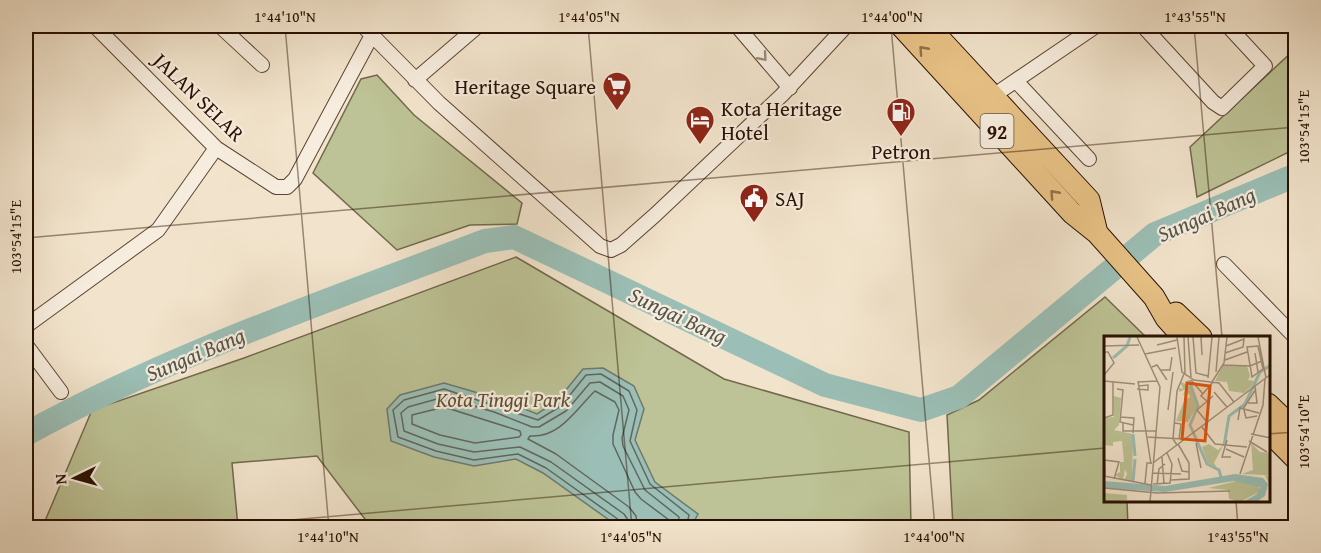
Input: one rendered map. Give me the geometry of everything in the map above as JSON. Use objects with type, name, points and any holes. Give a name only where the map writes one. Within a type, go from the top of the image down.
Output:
[{"type":"main road","name":"92","points":[[901,26],[1072,213],[1097,233],[1154,297],[1166,318],[1182,336]]},
{"type":"main road","name":"92","points":[[928,26],[1089,200],[1097,233]]},
{"type":"main road","name":"92","points":[[1154,297],[1174,311],[1200,336]]},
{"type":"main road","points":[[1270,405],[1296,431]]},
{"type":"main road","points":[[1270,432],[1296,459]]},
{"type":"street","name":"JALAN SELAR","points":[[95,26],[216,148],[270,185],[281,188],[292,183],[368,30]]},
{"type":"street","points":[[220,26],[262,65]]},
{"type":"street","points":[[415,80],[478,26]]},
{"type":"street","points":[[737,26],[790,88]]},
{"type":"street","points":[[368,30],[415,80],[600,246],[611,250],[621,245],[655,215],[790,88],[844,26]]},
{"type":"street","points":[[993,96],[1096,26]]},
{"type":"street","points":[[1143,26],[1213,102],[1223,108],[1264,68],[1262,61],[1228,26]]},
{"type":"street","points":[[1016,81],[1089,159]]},
{"type":"street","points":[[26,326],[158,230],[216,148]]},
{"type":"street","points":[[1224,264],[1296,338]]},
{"type":"street","points":[[26,345],[61,392]]},
{"type":"green space","points":[[1295,49],[1295,149],[1197,197],[1190,147]]},
{"type":"green space","points":[[377,75],[414,115],[522,203],[517,224],[470,225],[397,250],[313,173],[361,79]]},
{"type":"green space","name":"Kota Tinggi Park","points":[[516,257],[724,379],[909,432],[911,527],[371,527],[317,456],[232,463],[238,527],[42,528],[92,410],[244,358]]},
{"type":"green space","points":[[1105,297],[1145,336],[1104,336],[1104,502],[1127,502],[1128,527],[953,527],[947,415],[979,400]]},
{"type":"water","points":[[603,368],[634,386],[644,409],[635,440],[655,482],[698,514],[691,527],[619,527],[543,473],[516,459],[474,466],[434,457],[391,441],[387,409],[400,395],[444,383],[499,399],[537,414],[557,401],[583,369]]},
{"type":"waterway","name":"Sungai Bang","points":[[26,434],[81,405],[194,353],[485,241],[514,237],[825,385],[921,410],[959,397],[1155,234],[1296,175]]},
{"type":"place","name":"Heritage Square","points":[[617,112]]},
{"type":"place","name":"Petron","points":[[901,138]]},
{"type":"place","name":"Kota Heritage Hotel","points":[[700,146]]},
{"type":"place","name":"SAJ","points":[[754,224]]}]
